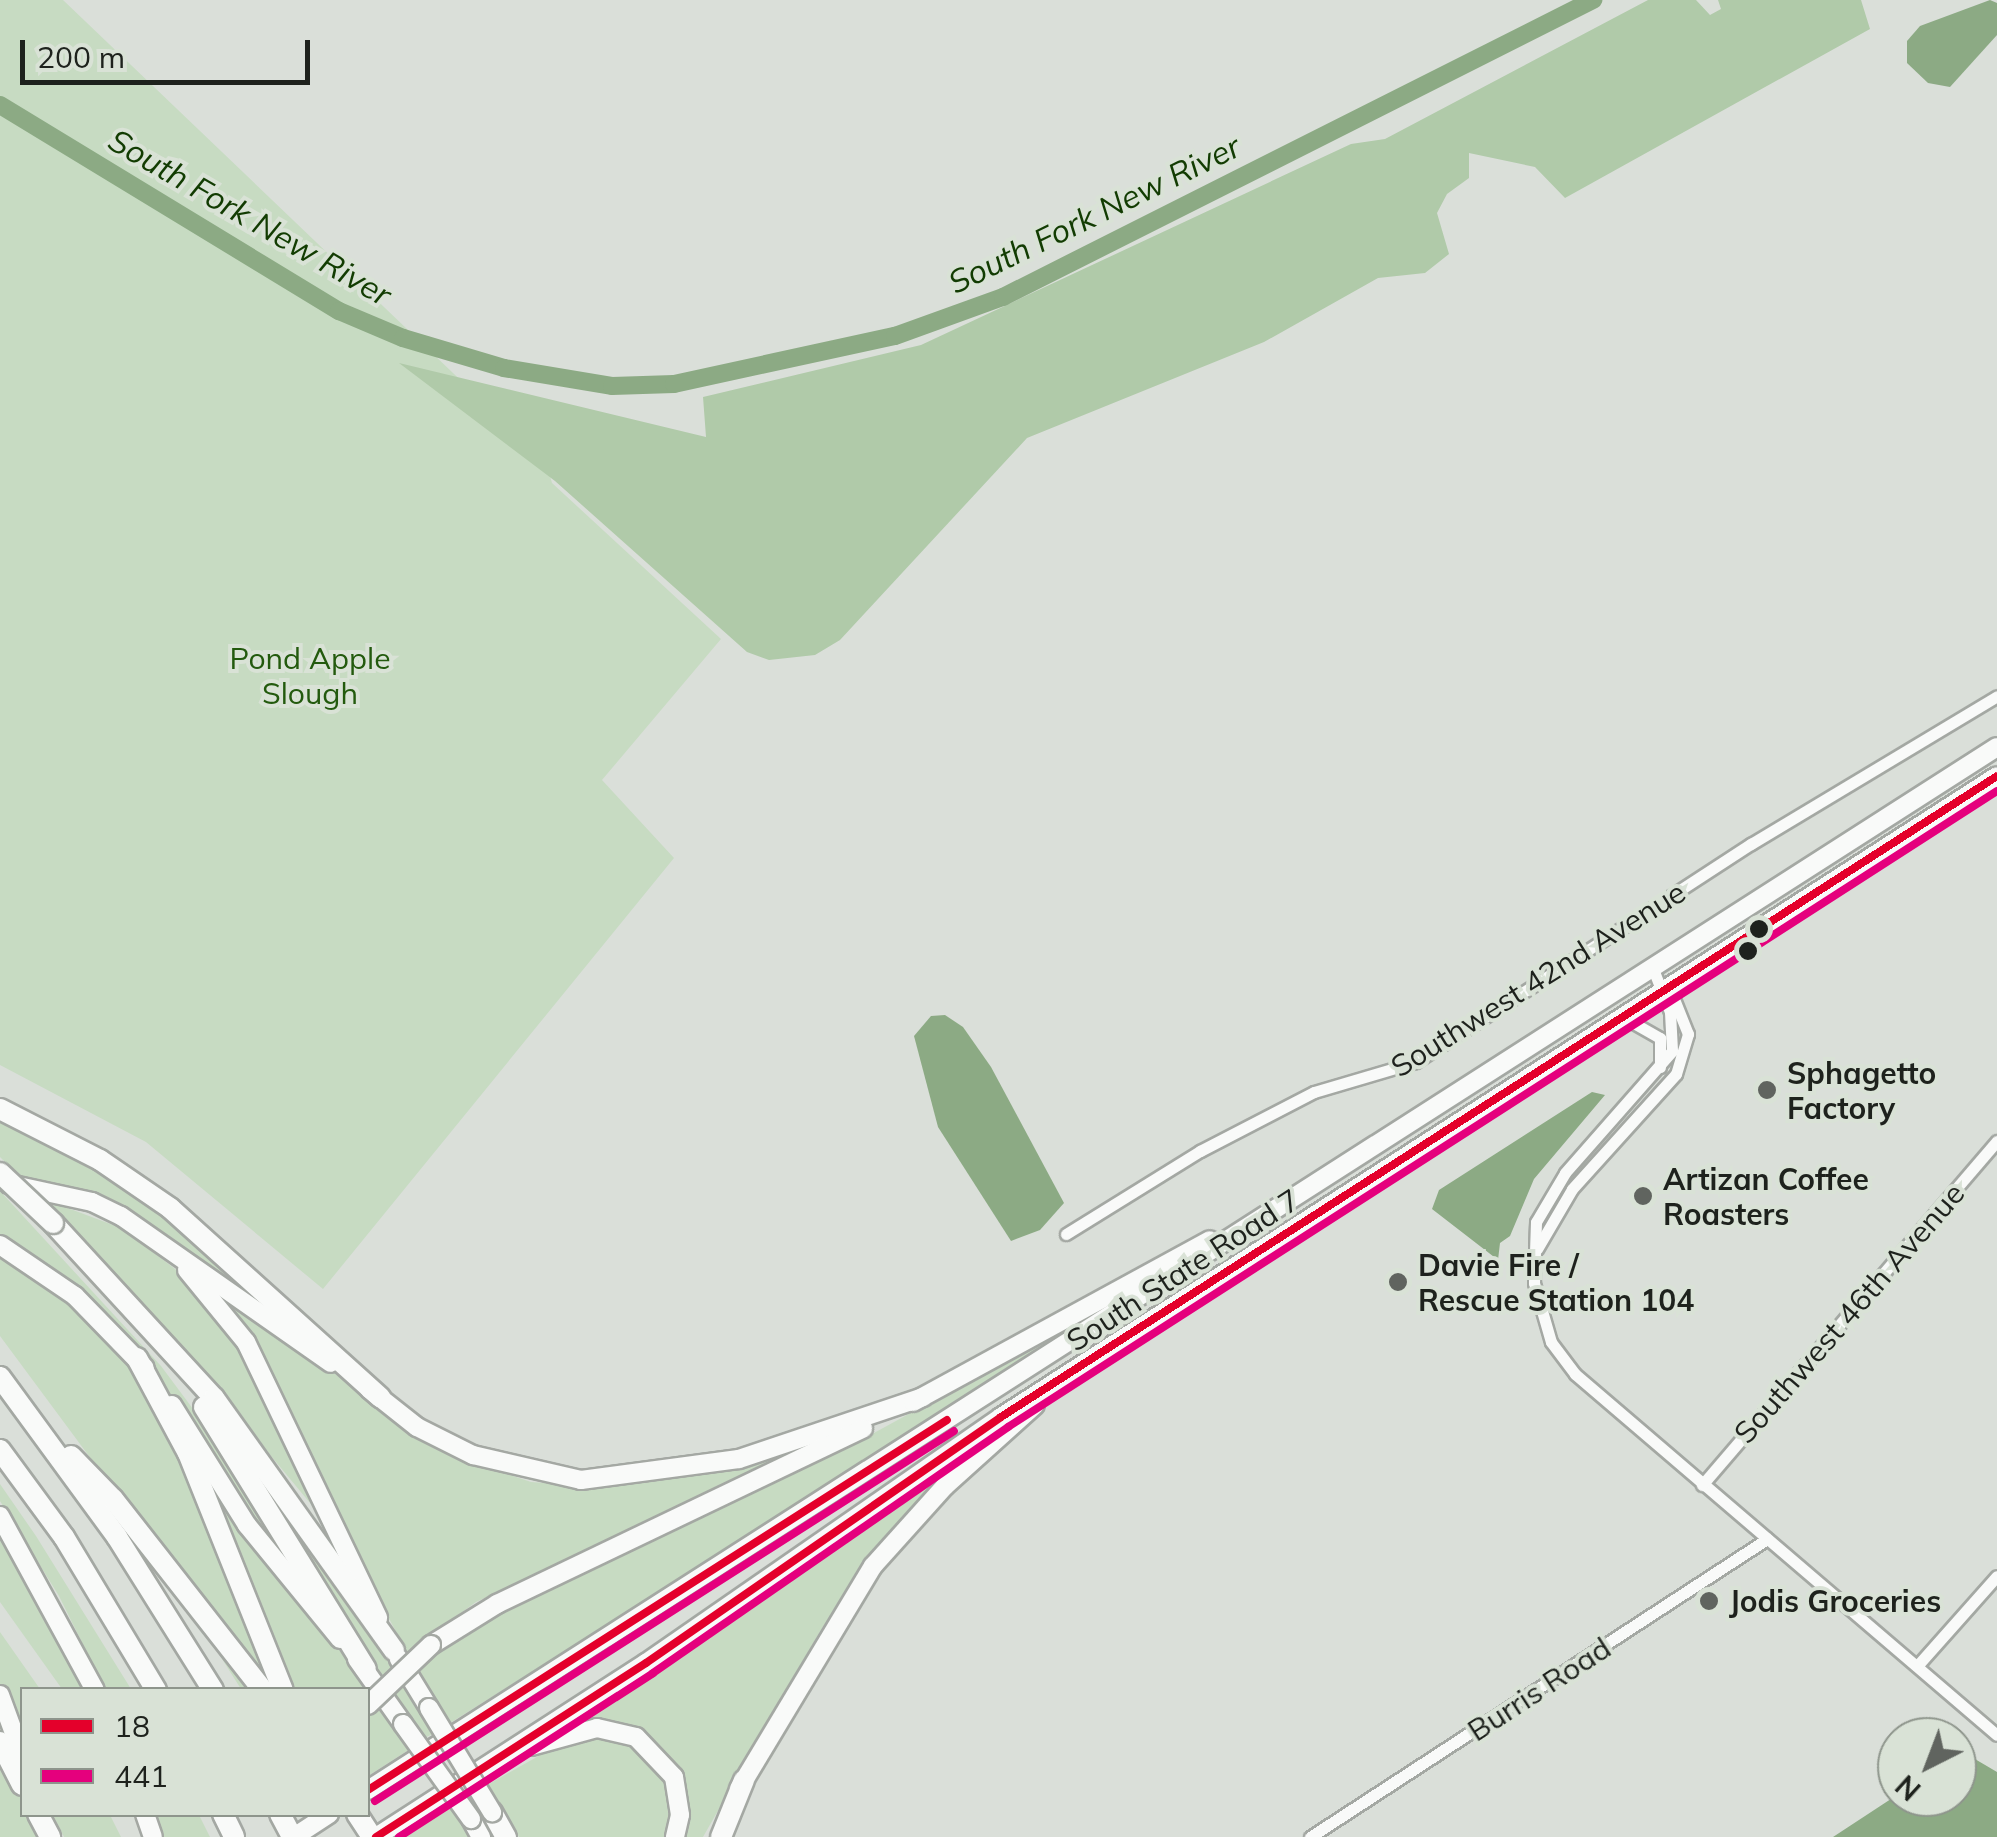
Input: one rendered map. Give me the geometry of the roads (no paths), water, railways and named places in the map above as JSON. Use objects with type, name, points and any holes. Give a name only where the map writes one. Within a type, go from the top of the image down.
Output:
[{"type":"highway","points":[[0,1109],[100,1160],[170,1208],[380,1397]]},
{"type":"highway","points":[[0,1172],[53,1223],[214,1398],[394,1650]]},
{"type":"highway","points":[[53,1223],[202,1404],[366,1669]]},
{"type":"highway","points":[[137,1358],[188,1454],[282,1687]]},
{"type":"highway","points":[[0,1377],[117,1537],[211,1687]]},
{"type":"highway","points":[[28,1412],[114,1499],[261,1687]]},
{"type":"highway","points":[[0,1450],[64,1537],[154,1687]]},
{"type":"highway","points":[[0,1742],[20,1781]]},
{"type":"highway","points":[[720,1837],[744,1780]]},
{"type":"highway","points":[[492,1812],[508,1837]]},
{"type":"main road","name":"South State Road 7","points":[[370,1789],[1997,747]]},
{"type":"main road","name":"South State Road 7","points":[[374,1837],[502,1756],[1076,1369],[1997,776]]},
{"type":"main road","points":[[1891,844],[1893,826],[1908,804]]},
{"type":"main road","points":[[0,1183],[92,1202],[143,1229],[417,1427],[473,1456],[581,1480],[739,1459],[923,1397]]},
{"type":"main road","points":[[370,1704],[430,1646],[498,1604],[923,1397],[1311,1188]]},
{"type":"main road","points":[[143,1229],[221,1304],[246,1342],[394,1650],[492,1812]]},
{"type":"main road","points":[[0,1245],[75,1296],[137,1358],[248,1525],[366,1669],[482,1837]]},
{"type":"main road","points":[[712,1837],[874,1566],[946,1486],[1076,1369]]},
{"type":"main road","points":[[0,1516],[93,1687]]},
{"type":"main road","points":[[0,1695],[20,1749]]},
{"type":"main road","points":[[502,1756],[575,1730],[616,1729],[636,1736],[674,1778],[675,1837]]},
{"type":"main road","points":[[291,1837],[325,1817]]},
{"type":"street","name":"Southwest 42nd Avenue","points":[[1066,1234],[1200,1152],[1314,1092],[1416,1062],[1752,844],[1997,696]]},
{"type":"street","points":[[1537,1248],[1591,1168],[1681,1064],[1688,1034],[1652,969]]},
{"type":"street","points":[[1666,989],[1674,1040],[1658,1072],[1542,1205],[1534,1282],[1551,1342],[1574,1374],[1997,1735]]},
{"type":"street","points":[[1623,1017],[1660,1038],[1658,1072]]},
{"type":"street","points":[[1591,1168],[1594,1141]]},
{"type":"street","name":"Southwest 46th Avenue","points":[[1702,1485],[1997,1141]]},
{"type":"street","name":"Burris Road","points":[[1310,1837],[1767,1540]]},
{"type":"street","points":[[1917,1666],[1997,1576]]},
{"type":"waterway","name":"South Fork New River","points":[[0,105],[339,311],[403,338],[504,368],[612,386],[674,384],[895,336],[1003,297],[1593,0]]},
{"type":"place","name":"Sphagetto Factory","points":[[1767,1090]]},
{"type":"place","name":"Artizan Coffee Roasters","points":[[1643,1196]]},
{"type":"place","name":"Davie Fire / Rescue Station 104","points":[[1398,1282]]},
{"type":"place","name":"Jodis Groceries","points":[[1709,1601]]},
{"type":"park label","name":"Pond Apple Slough","points":[[310,675]]}]
